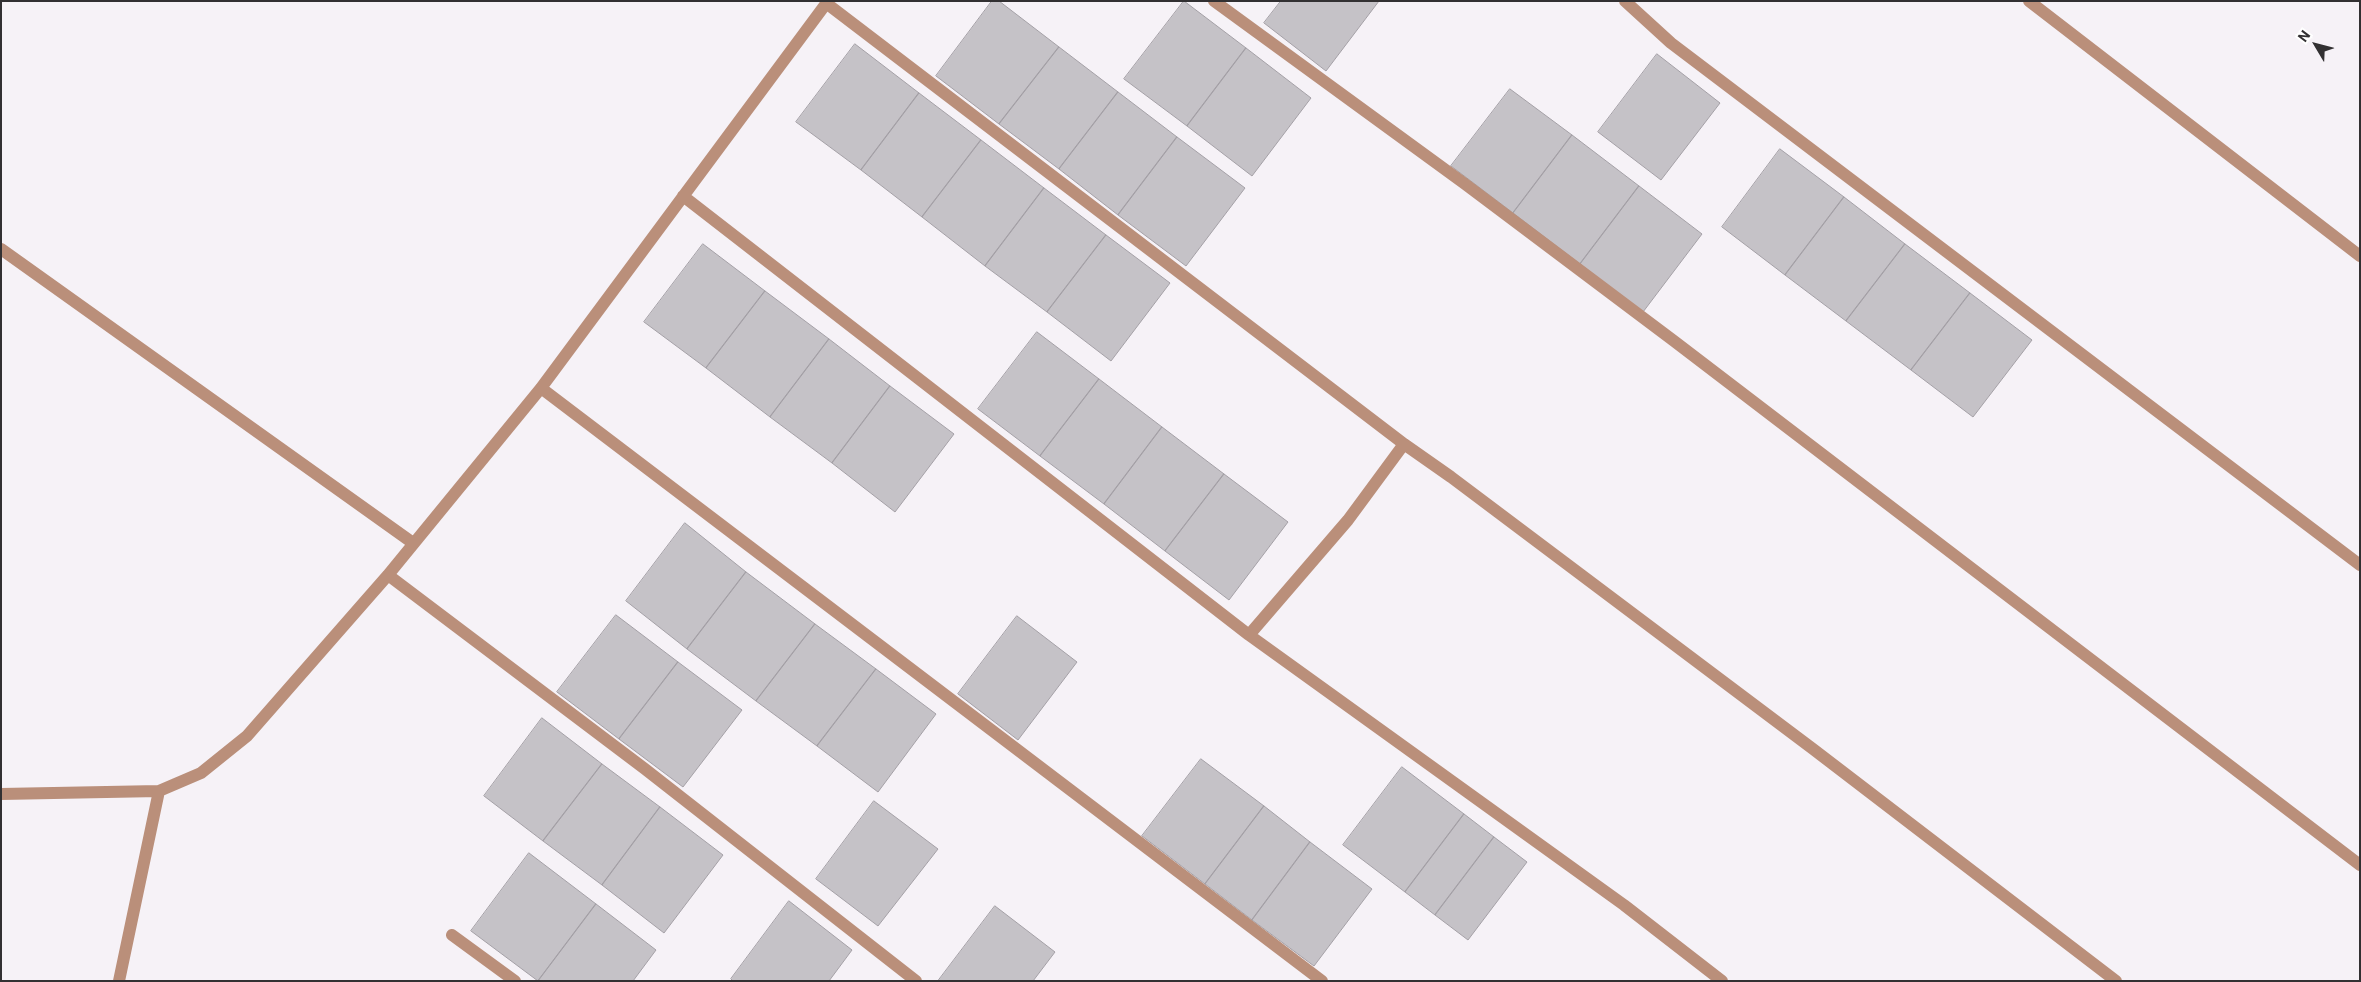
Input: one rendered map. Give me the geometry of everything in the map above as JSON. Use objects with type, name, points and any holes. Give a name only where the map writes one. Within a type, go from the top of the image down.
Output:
[{"type":"street","points":[[1214,1],[1674,341],[2360,865]]},
{"type":"street","points":[[1625,1],[1671,44],[2360,565]]},
{"type":"street","points":[[2029,1],[2360,256]]},
{"type":"street","points":[[1,794],[158,791],[200,773],[247,736],[388,575],[541,388],[827,2],[1404,444],[1451,477],[1806,743],[2116,981]]},
{"type":"street","points":[[683,196],[1249,635],[1624,905],[1722,981]]},
{"type":"street","points":[[1,249],[413,544]]},
{"type":"street","points":[[541,388],[1321,980]]},
{"type":"street","points":[[1249,635],[1348,520],[1404,444]]},
{"type":"street","points":[[388,575],[645,769],[916,981]]},
{"type":"street","points":[[119,981],[158,791]]},
{"type":"street","points":[[452,934],[516,981]]},
{"type":"building","points":[[992,1],[999,1],[1059,47],[999,124],[936,76]]},
{"type":"building","points":[[1184,1],[1246,48],[1187,126],[1124,79]]},
{"type":"building","points":[[1281,1],[1379,1],[1326,71],[1264,23]]},
{"type":"building","points":[[855,44],[919,93],[861,170],[796,122]]},
{"type":"building","points":[[1059,47],[1118,92],[1059,169],[999,124]]},
{"type":"building","points":[[1246,48],[1311,98],[1252,176],[1187,126]]},
{"type":"building","points":[[1657,54],[1720,103],[1661,180],[1598,132]]},
{"type":"building","points":[[1510,89],[1572,135],[1513,213],[1451,166]]},
{"type":"building","points":[[1118,92],[1177,137],[1118,215],[1059,169]]},
{"type":"building","points":[[919,93],[981,140],[922,217],[861,170]]},
{"type":"building","points":[[1572,135],[1639,186],[1580,264],[1513,213]]},
{"type":"building","points":[[1177,137],[1245,188],[1186,266],[1118,215]]},
{"type":"building","points":[[981,140],[1044,188],[985,266],[922,217]]},
{"type":"building","points":[[1780,149],[1844,197],[1785,275],[1722,227]]},
{"type":"building","points":[[1639,186],[1702,234],[1643,312],[1580,264]]},
{"type":"building","points":[[1044,188],[1106,235],[1047,312],[985,266]]},
{"type":"building","points":[[1844,197],[1905,244],[1846,321],[1785,275]]},
{"type":"building","points":[[1106,235],[1170,283],[1111,361],[1047,312]]},
{"type":"building","points":[[703,244],[765,291],[706,368],[644,322]]},
{"type":"building","points":[[1905,244],[1970,293],[1911,370],[1846,321]]},
{"type":"building","points":[[765,291],[829,339],[770,417],[706,368]]},
{"type":"building","points":[[1970,293],[2032,340],[1973,417],[1911,370]]},
{"type":"building","points":[[1037,332],[1099,379],[1040,456],[978,409]]},
{"type":"building","points":[[829,339],[890,386],[832,463],[770,417]]},
{"type":"building","points":[[1099,379],[1162,427],[1104,504],[1040,456]]},
{"type":"building","points":[[890,386],[954,434],[895,512],[832,463]]},
{"type":"building","points":[[1162,427],[1224,474],[1165,551],[1104,504]]},
{"type":"building","points":[[1224,474],[1288,522],[1229,600],[1165,551]]},
{"type":"building","points":[[685,523],[746,572],[687,649],[626,601]]},
{"type":"building","points":[[746,572],[815,624],[756,701],[687,649]]},
{"type":"building","points":[[616,615],[678,662],[619,739],[557,692]]},
{"type":"building","points":[[1017,616],[1077,662],[1018,740],[958,694]]},
{"type":"building","points":[[815,624],[876,669],[817,746],[756,701]]},
{"type":"building","points":[[678,662],[742,710],[683,787],[619,739]]},
{"type":"building","points":[[876,669],[936,714],[878,792],[817,746]]},
{"type":"building","points":[[542,718],[602,764],[543,841],[484,796]]},
{"type":"building","points":[[1201,759],[1264,806],[1205,884],[1142,836]]},
{"type":"building","points":[[602,764],[660,807],[602,885],[543,841]]},
{"type":"building","points":[[1402,767],[1464,814],[1405,892],[1343,845]]},
{"type":"building","points":[[874,801],[938,849],[878,926],[816,879]]},
{"type":"building","points":[[1264,806],[1310,842],[1252,920],[1205,884]]},
{"type":"building","points":[[660,807],[723,855],[664,933],[602,885]]},
{"type":"building","points":[[1464,814],[1494,837],[1435,915],[1405,892]]},
{"type":"building","points":[[1494,837],[1527,862],[1468,940],[1435,915]]},
{"type":"building","points":[[1310,842],[1372,889],[1314,966],[1252,920]]},
{"type":"building","points":[[529,853],[596,904],[538,981],[471,931]]},
{"type":"building","points":[[789,901],[852,950],[829,981],[733,981],[731,979]]},
{"type":"building","points":[[596,904],[656,950],[633,981],[538,981]]},
{"type":"building","points":[[995,906],[1055,952],[1033,981],[938,981]]}]
